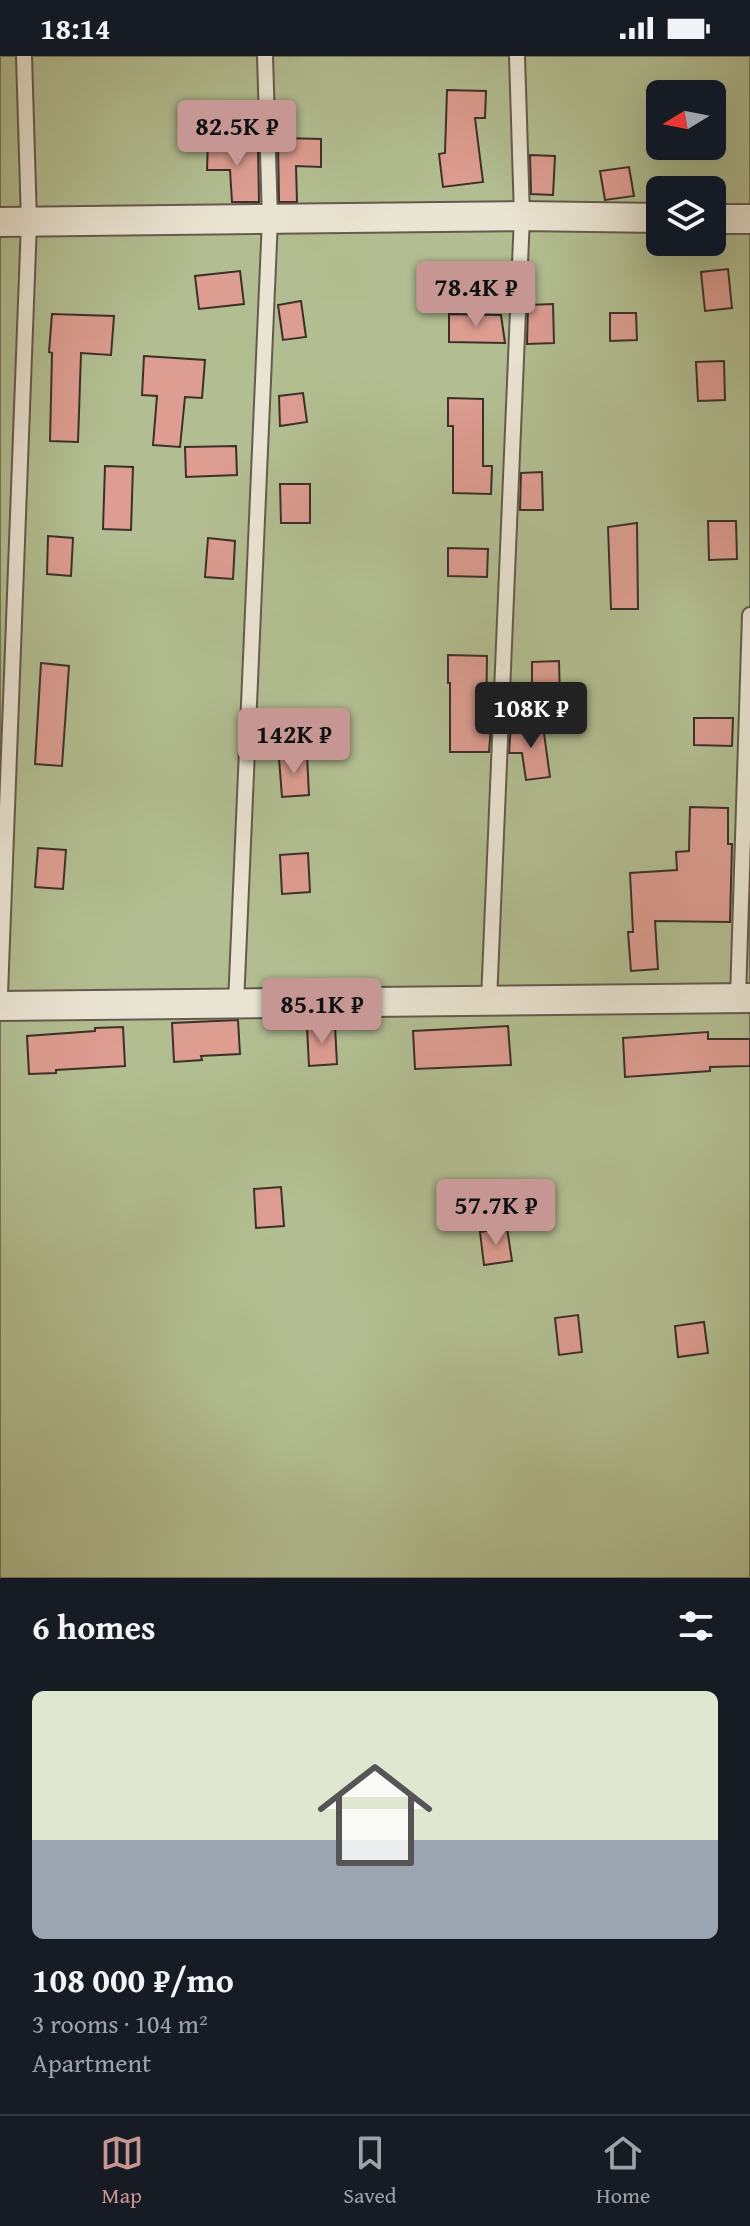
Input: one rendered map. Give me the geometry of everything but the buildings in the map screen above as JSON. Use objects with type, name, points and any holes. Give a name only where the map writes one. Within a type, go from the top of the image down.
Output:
[{"type":"street","points":[[0,222],[522,216],[646,218]]},
{"type":"street","points":[[726,219],[750,219]]},
{"type":"street","points":[[0,1006],[744,998]]},
{"type":"lane","points":[[0,994],[29,222],[24,56]]},
{"type":"lane","points":[[236,1004],[270,219],[265,56]]},
{"type":"lane","points":[[489,1001],[522,216],[517,56]]},
{"type":"lane","points":[[744,998],[750,615]]},
{"type":"green space","points":[[0,56],[750,56],[750,1578],[0,1578]]}]
